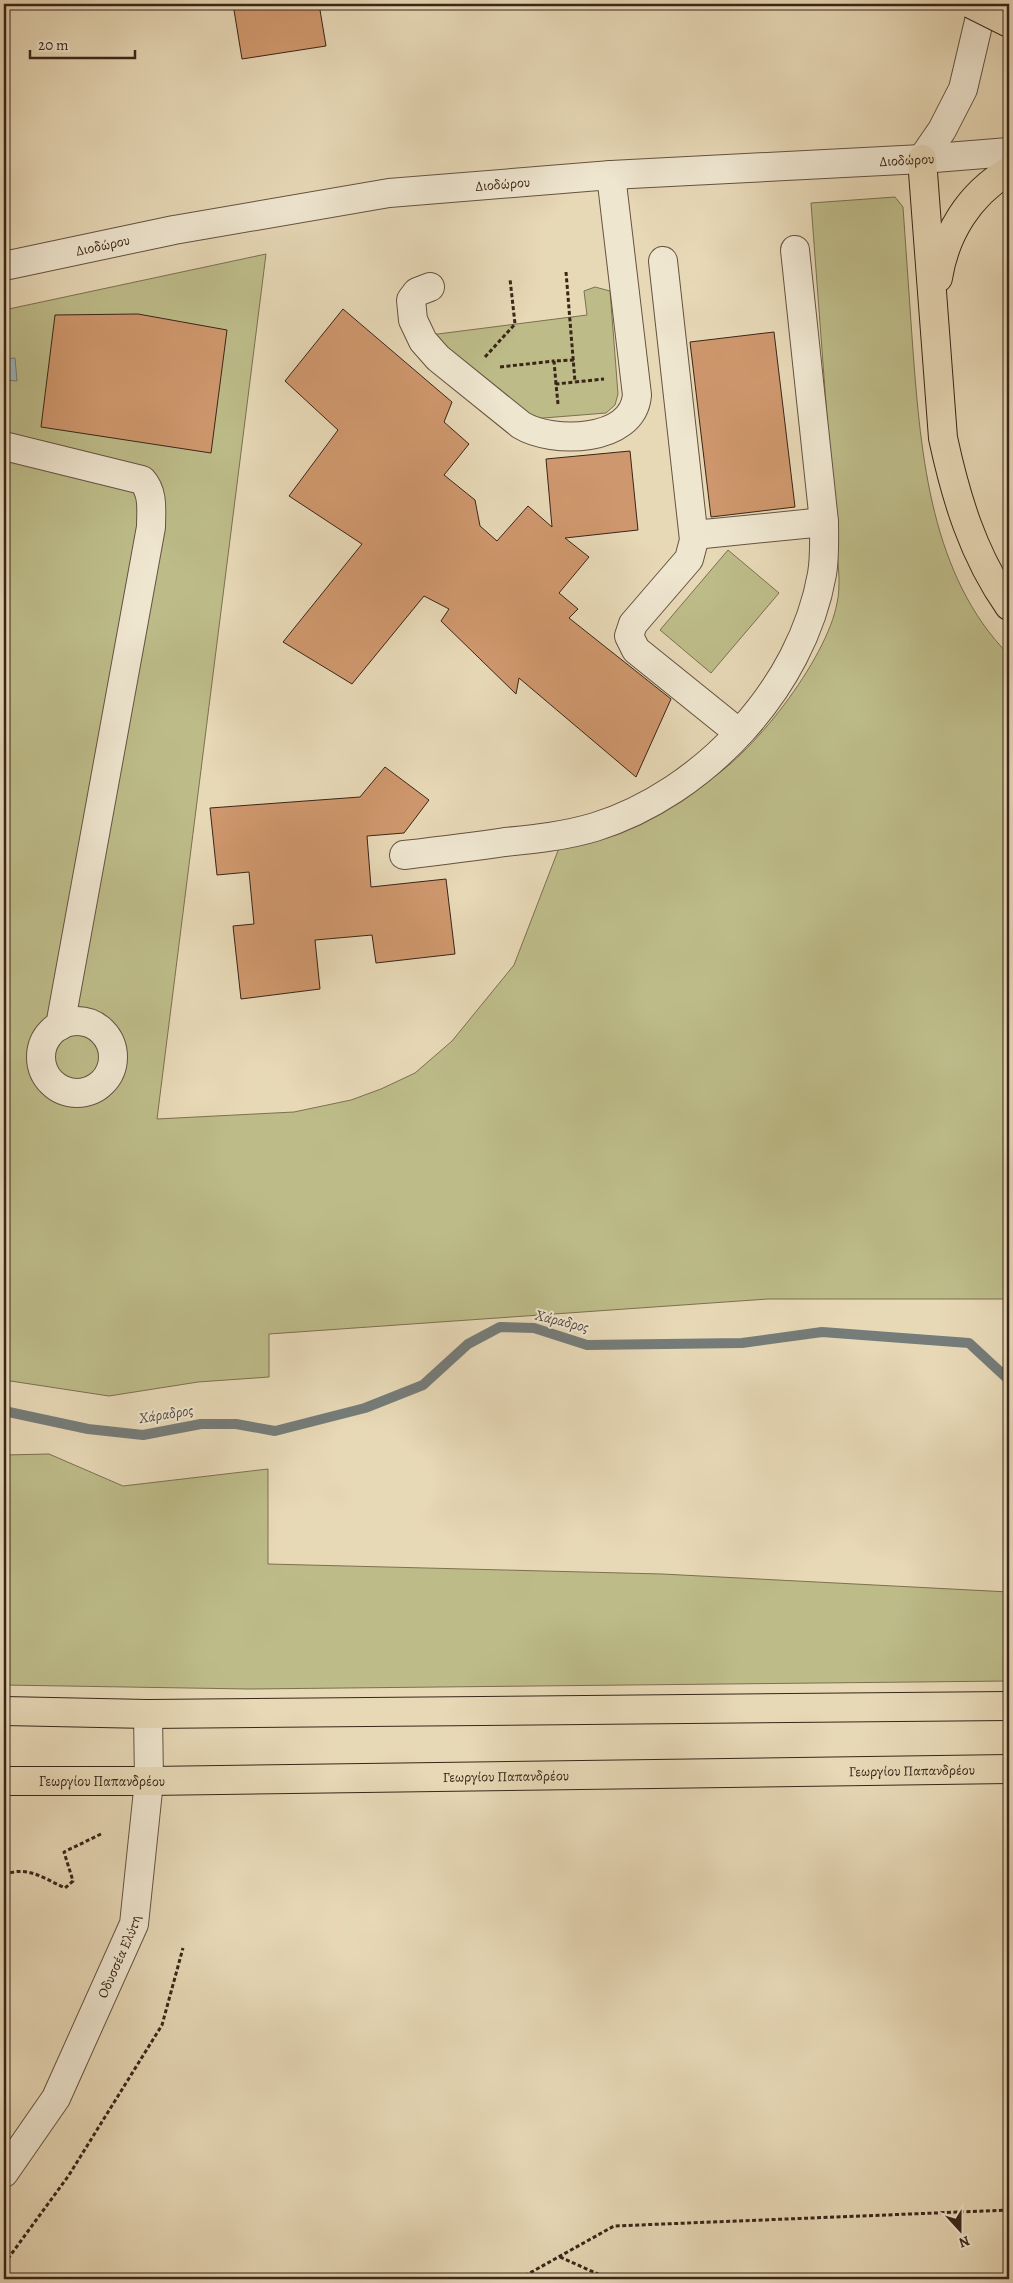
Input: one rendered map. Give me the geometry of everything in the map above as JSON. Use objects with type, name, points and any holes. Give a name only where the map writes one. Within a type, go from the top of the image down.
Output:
[{"type":"main road","points":[[971,4],[1009,23]]},
{"type":"main road","points":[[922,159],[932,314],[943,438],[953,484],[964,521],[983,564],[1009,606]]},
{"type":"main road","points":[[932,314],[938,275],[948,239],[961,216],[978,194],[1009,171]]},
{"type":"main road","points":[[4,1711],[148,1714],[1009,1706]]},
{"type":"main road","name":"Γεωργίου Παπανδρέου","points":[[4,1780],[149,1781],[1009,1769]]},
{"type":"street","points":[[922,159],[942,130],[963,89],[983,4]]},
{"type":"street","name":"Διοδώρου","points":[[4,266],[174,230],[389,194],[612,175],[922,159],[1009,152]]},
{"type":"street","points":[[430,287],[417,292],[411,300],[413,320],[426,346],[529,430],[556,437],[600,432],[613,428],[628,418],[634,408],[637,395],[612,175]]},
{"type":"street","points":[[404,855],[552,836],[610,822],[642,807],[675,788],[715,756],[739,733],[772,694],[804,637],[822,574],[824,522],[795,250]]},
{"type":"street","points":[[663,261],[694,546],[689,559],[633,624],[629,632],[630,639],[636,650],[739,733]]},
{"type":"street","points":[[4,446],[142,480],[147,485],[151,500],[151,527],[60,1026]]},
{"type":"street","points":[[694,535],[824,522]]},
{"type":"street","name":"Οδυσσέα Ελύτη","points":[[4,2173],[56,2098],[134,1924],[149,1781],[148,1714]]},
{"type":"path","points":[[566,272],[576,382],[634,377]]},
{"type":"path","points":[[479,364],[515,324],[510,278]]},
{"type":"path","points":[[491,368],[574,360]]},
{"type":"path","points":[[554,361],[556,384]]},
{"type":"path","points":[[4,1876],[14,1870],[25,1870],[65,1888],[73,1881],[64,1852],[101,1834]]},
{"type":"path","points":[[4,2264],[69,2175],[162,2024],[184,1948]]},
{"type":"path","points":[[519,2279],[614,2226],[1009,2210]]},
{"type":"path","points":[[560,2256],[609,2279]]},
{"type":"shaded area","points":[[895,197],[903,207],[920,432],[935,513],[946,552],[962,589],[983,624],[1009,655],[1009,1299],[768,1299],[269,1334],[269,1377],[198,1382],[109,1396],[4,1380],[4,310],[266,254],[157,1119],[294,1112],[351,1100],[381,1089],[415,1073],[452,1041],[514,965],[559,848],[666,802],[701,785],[721,772],[763,730],[803,678],[819,651],[830,626],[838,600],[839,583],[811,203]]},
{"type":"shaded area","points":[[595,287],[610,291],[618,394],[615,405],[606,413],[531,419],[430,335],[587,315],[584,291]]},
{"type":"shaded area","points":[[728,550],[779,593],[711,673],[660,630]]},
{"type":"shaded area","points":[[49,1454],[123,1486],[268,1469],[268,1564],[662,1574],[1009,1592],[1009,1681],[249,1689],[4,1685],[4,1455]]},
{"type":"water","points":[[15,358],[17,381],[4,380],[4,359]]},
{"type":"building","points":[[233,4],[319,4],[326,46],[242,59]]},
{"type":"building","points":[[343,309],[452,402],[444,422],[469,444],[444,475],[475,500],[480,526],[497,541],[528,506],[552,527],[546,459],[630,451],[638,530],[565,538],[589,557],[559,593],[578,609],[569,618],[671,699],[636,777],[519,678],[516,694],[441,621],[449,609],[424,596],[352,684],[283,642],[362,544],[289,496],[338,430],[285,381]]},
{"type":"building","points":[[138,314],[227,330],[211,453],[41,427],[55,315]]},
{"type":"building","points":[[774,332],[795,507],[711,517],[690,342]]},
{"type":"building","points":[[385,767],[429,800],[404,833],[367,836],[371,887],[446,879],[455,954],[376,963],[372,935],[315,940],[320,989],[241,999],[233,926],[254,924],[249,872],[217,875],[210,808],[360,797]]},
{"type":"waterway","name":"Χάραδρος","points":[[4,1411],[88,1429],[143,1435],[201,1424],[236,1424],[275,1431],[365,1408],[423,1385],[468,1344],[500,1327],[534,1328],[587,1345],[742,1343],[822,1332],[969,1343],[1009,1380]]}]
